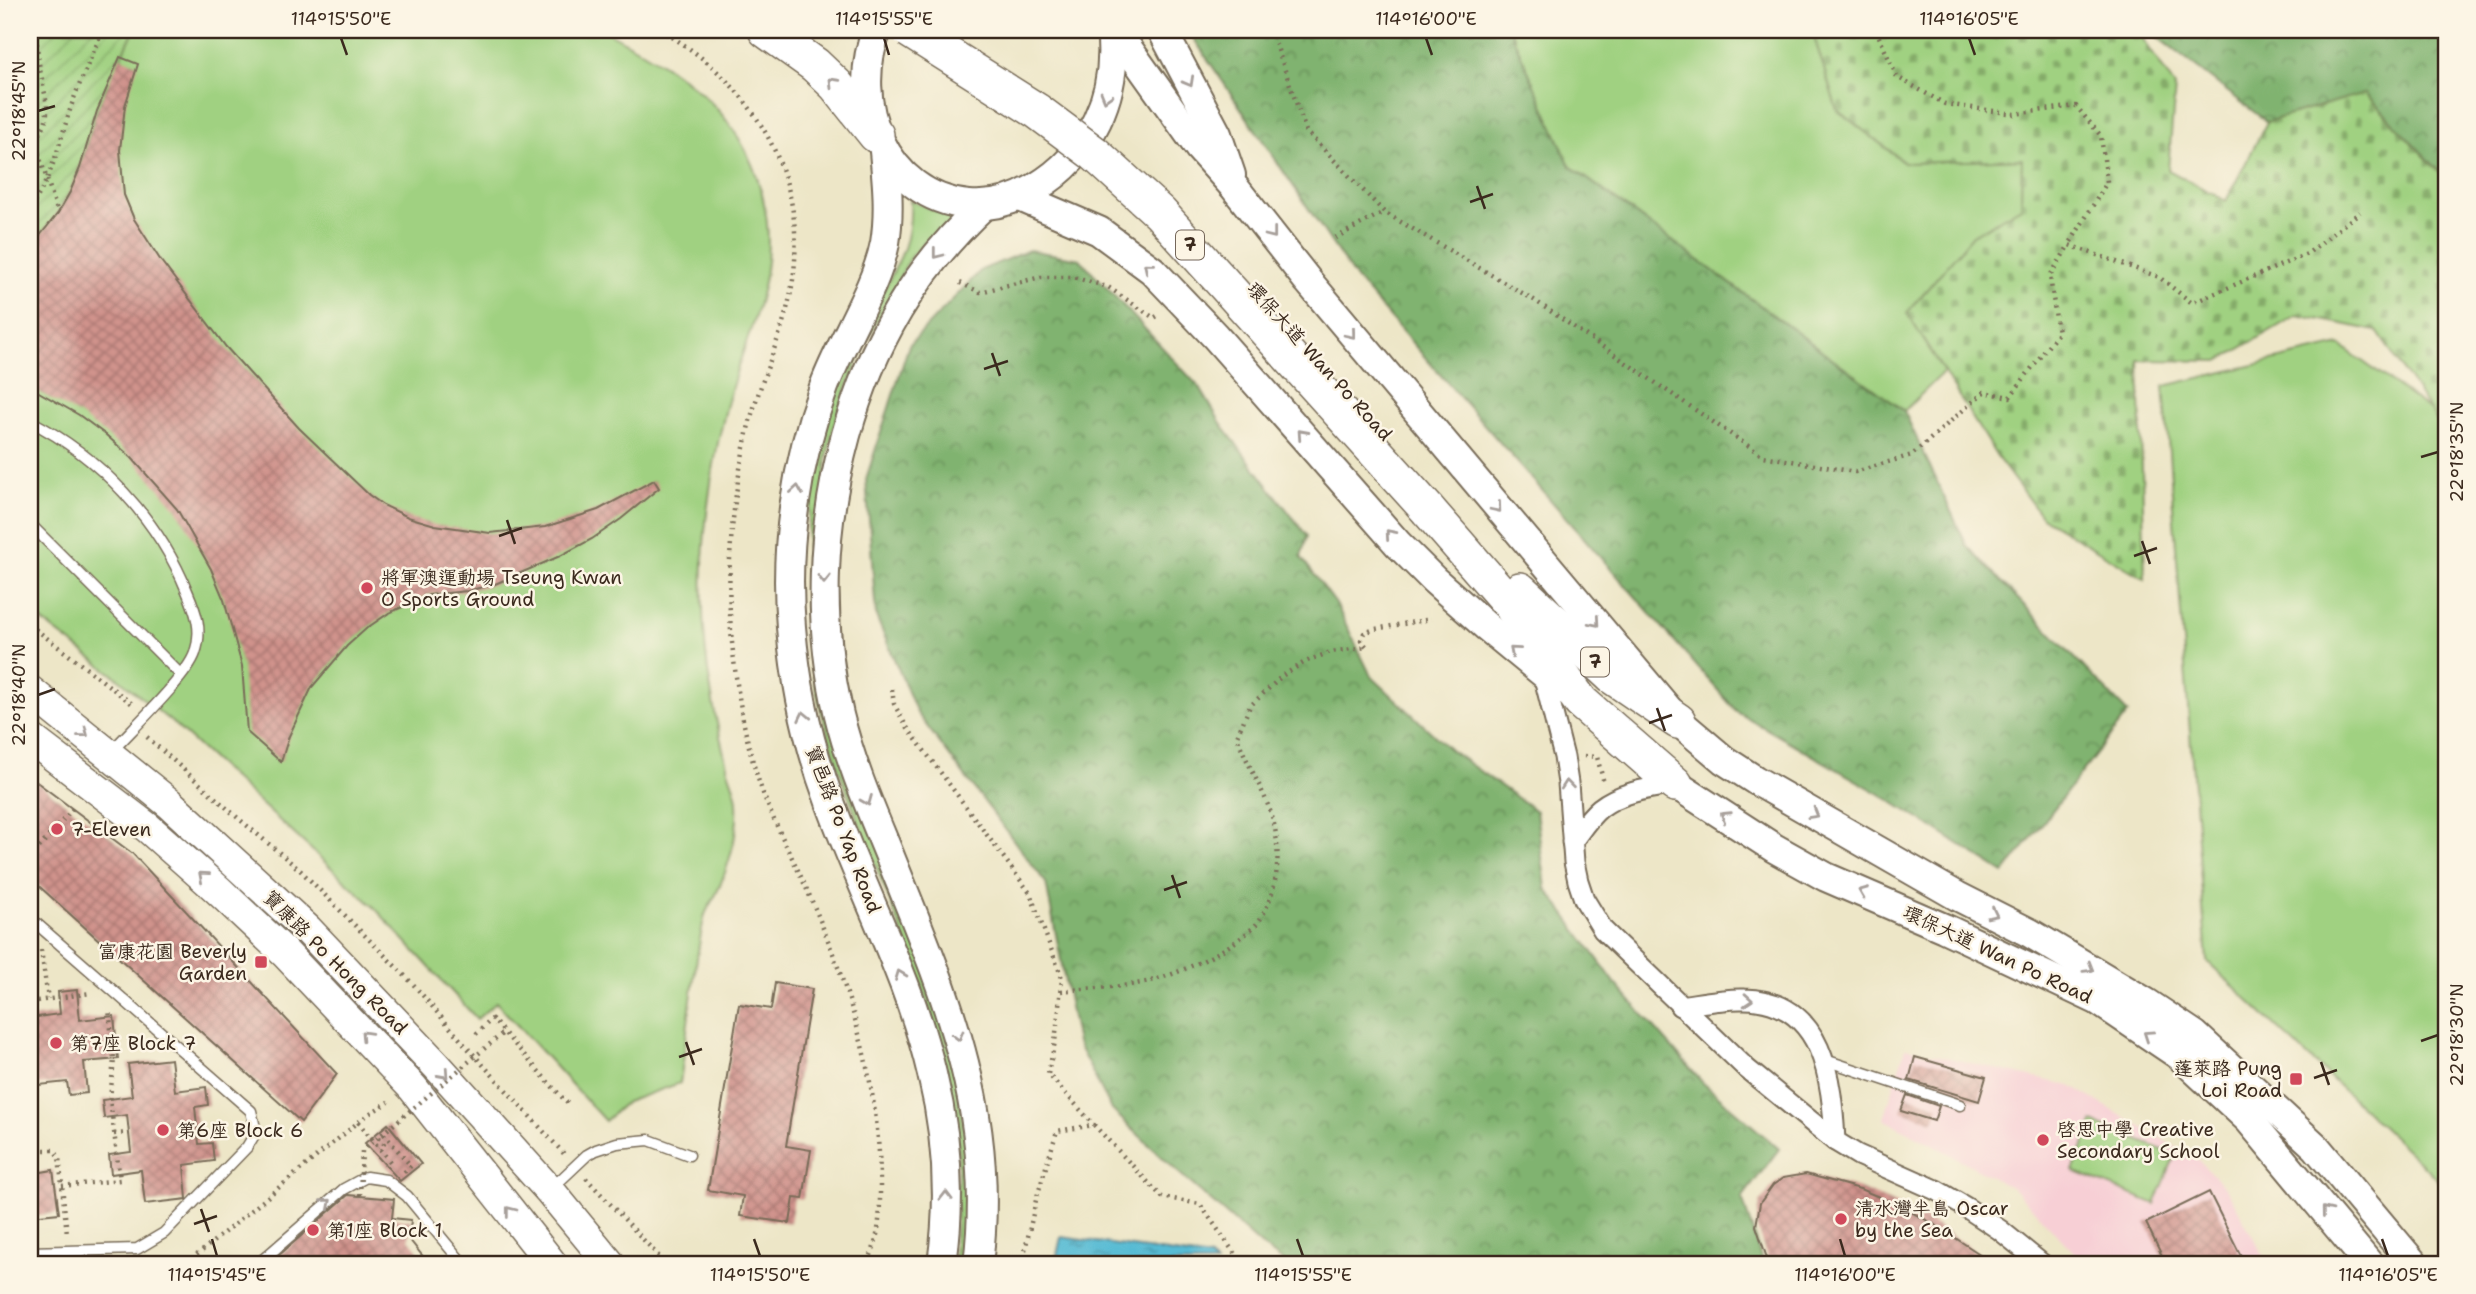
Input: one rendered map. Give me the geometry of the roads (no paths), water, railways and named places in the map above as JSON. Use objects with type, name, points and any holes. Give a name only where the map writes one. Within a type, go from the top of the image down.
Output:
[{"type":"highway","points":[[766,30],[815,65],[836,85],[880,143]]},
{"type":"highway","name":"環保大道 Wan Po Road","points":[[909,30],[1037,110],[1095,155],[1160,213],[1434,504],[1584,652],[1612,676],[1678,721]]},
{"type":"highway","name":"環保大道 Wan Po Road","points":[[937,30],[1033,88],[1082,125],[1174,205],[1273,305],[1434,504],[1581,702],[1675,784]]},
{"type":"main road","name":"寶邑路 Po Yap Road","points":[[877,30],[866,71],[869,115],[880,143],[888,192],[887,225],[880,261],[832,365],[805,450],[792,528],[790,625],[796,679],[818,768],[843,837],[899,971],[932,1073],[940,1111],[946,1182],[942,1264]]},
{"type":"main road","points":[[880,143],[907,176],[932,195],[951,202],[984,205],[1020,197],[1052,178],[1069,163],[1092,131],[1109,87],[1113,30]]},
{"type":"main road","name":"環保大道 Wan Po Road","points":[[1113,30],[1199,148],[1236,188],[1308,281],[1678,721],[1724,760],[1755,780],[1956,896],[2030,933],[2195,1035],[2316,1147],[2414,1264]]},
{"type":"main road","points":[[1162,30],[1217,134],[1236,188]]},
{"type":"main road","name":"環保大道 Wan Po Road","points":[[1020,197],[1100,231],[1152,270],[1215,336],[1398,544],[1441,587],[1543,674],[1581,702]]},
{"type":"main road","name":"寶邑路 Po Yap Road","points":[[978,1264],[981,1174],[975,1108],[967,1069],[953,1017],[862,788],[842,726],[831,671],[824,574],[827,529],[835,480],[853,411],[870,366],[894,318],[921,275],[953,234],[984,205]]},
{"type":"main road","name":"寶康路 Po Hong Road","points":[[30,691],[169,803],[308,930],[374,997],[550,1191],[610,1264]]},
{"type":"main road","name":"寶康路 Po Hong Road","points":[[30,738],[148,828],[285,953],[413,1088],[552,1264]]},
{"type":"main road","name":"環保大道 Wan Po Road","points":[[1675,784],[1774,848],[1826,877],[1944,928],[2097,1000],[2179,1056],[2249,1120],[2369,1264]]},
{"type":"street","points":[[1543,674],[1564,757],[1578,881],[1592,914],[1609,936],[1747,1069],[1835,1141],[1858,1155],[1936,1190],[1968,1208],[2042,1264]]},
{"type":"street","points":[[1572,842],[1603,806],[1633,793],[1675,784]]},
{"type":"street","points":[[1680,1006],[1745,999],[1766,1002],[1792,1013],[1819,1046],[1825,1060],[1833,1096],[1835,1141]]},
{"type":"lane","points":[[30,421],[62,440],[110,479],[132,502],[169,554],[183,581],[198,622],[199,633],[194,656],[181,675],[109,754]]},
{"type":"lane","points":[[30,524],[181,675]]},
{"type":"lane","points":[[30,918],[251,1111],[256,1132],[247,1147],[164,1233],[137,1249],[30,1252]]},
{"type":"lane","points":[[1825,1060],[1960,1105]]},
{"type":"lane","points":[[550,1191],[596,1150],[617,1143],[649,1140],[689,1155]]},
{"type":"lane","points":[[258,1264],[344,1189],[366,1177],[386,1180],[407,1196],[463,1264]]},
{"type":"water","points":[[1061,1237],[1210,1258],[1216,1264],[1055,1264]]},
{"type":"place","name":"將軍澳運動場 Tseung Kwan O Sports Ground","points":[[367,588]]},
{"type":"place","name":"7-Eleven","points":[[57,829]]},
{"type":"place","name":"富康花園 Beverly Garden","points":[[261,962]]},
{"type":"place","name":"第7座 Block 7","points":[[56,1043]]},
{"type":"place","name":"蓬萊路 Pung Loi Road","points":[[2296,1079]]},
{"type":"place","name":"第6座 Block 6","points":[[163,1130]]},
{"type":"place","name":"啓思中學 Creative Secondary School","points":[[2043,1140]]},
{"type":"place","name":"清水灣半島 Oscar by the Sea","points":[[1841,1219]]},
{"type":"place","name":"第1座 Block 1","points":[[313,1230]]}]
